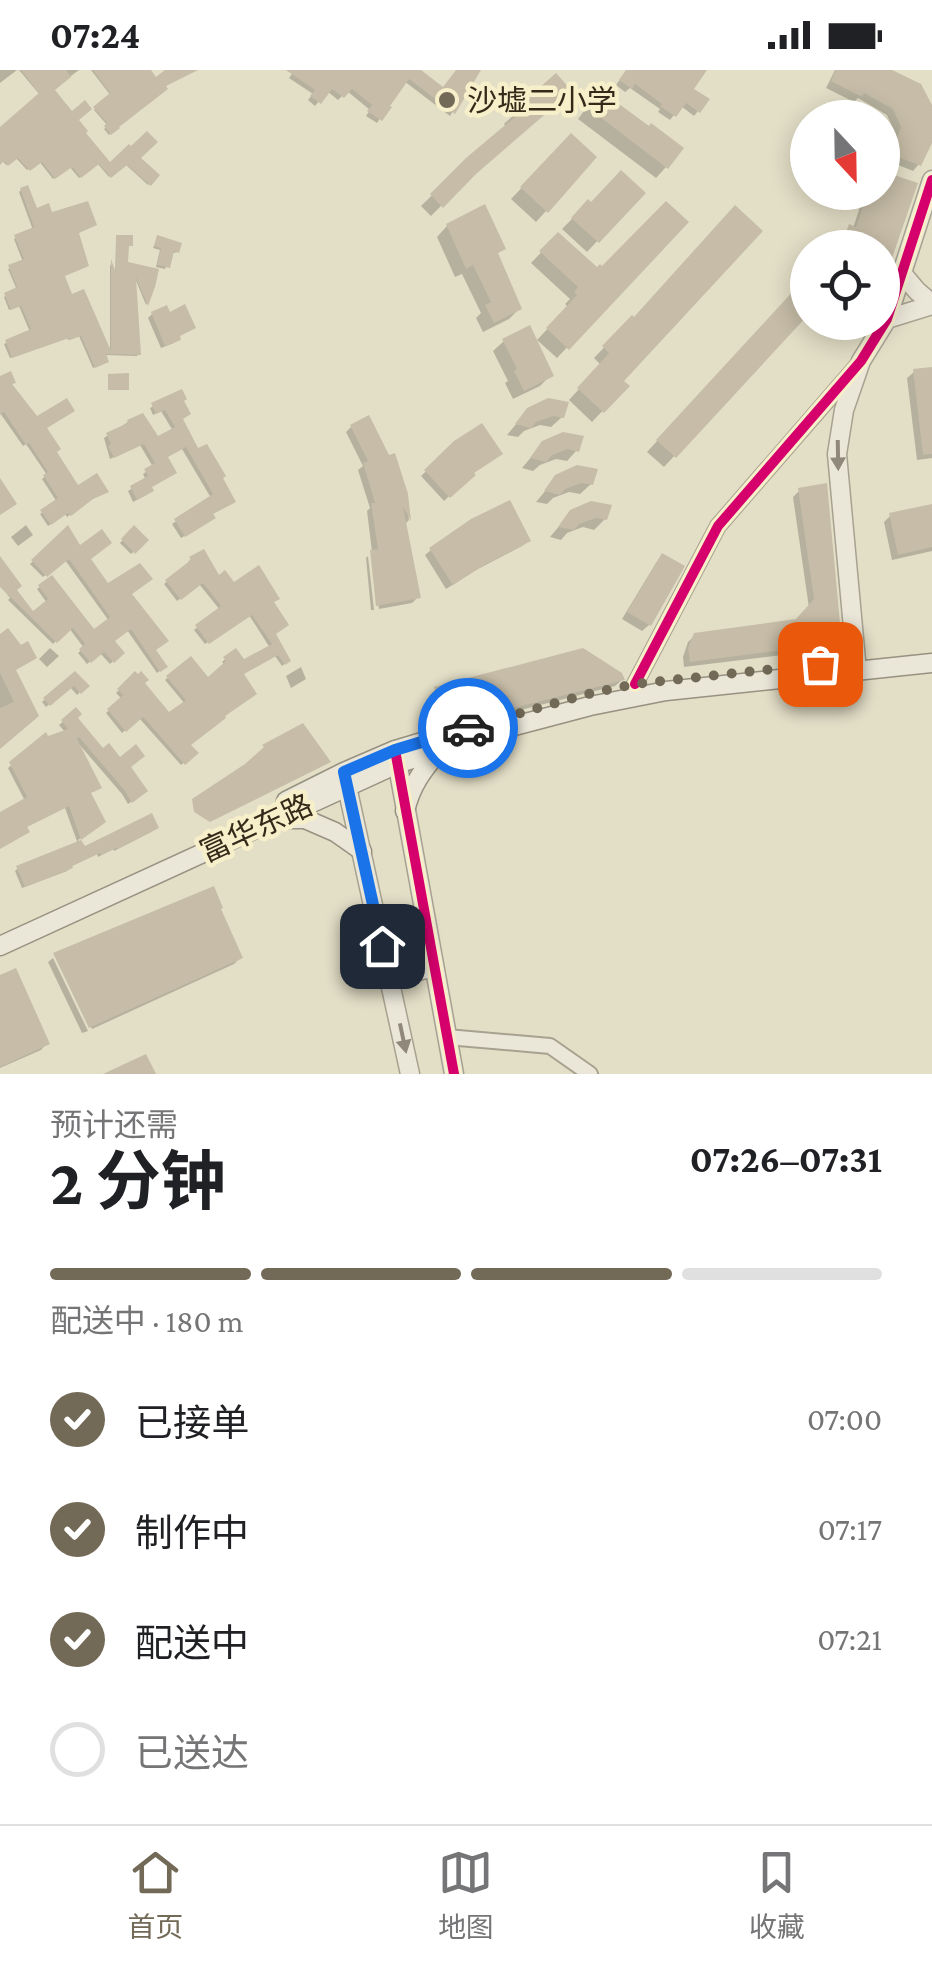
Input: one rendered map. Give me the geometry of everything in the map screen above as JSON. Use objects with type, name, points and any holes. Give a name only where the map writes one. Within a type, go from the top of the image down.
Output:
[{"type":"main road","points":[[900,275],[932,180]]},
{"type":"main road","points":[[900,315],[932,305],[901,272]]},
{"type":"main road","points":[[857,665],[836,454],[844,410],[861,361],[874,340]]},
{"type":"main road","name":"富华东路","points":[[396,757],[440,750],[590,706],[666,691],[932,652]]},
{"type":"main road","name":"富华东路","points":[[0,934],[258,815],[396,757],[568,699],[635,684],[857,665],[932,663]]},
{"type":"main road","points":[[406,811],[411,789],[440,750]]},
{"type":"main road","points":[[396,757],[454,1074]]},
{"type":"main road","points":[[346,779],[410,1074]]},
{"type":"main road","name":"富华东路","points":[[0,946],[274,818],[346,779]]},
{"type":"main road","points":[[274,818],[306,819],[335,832],[362,851]]},
{"type":"main road","points":[[390,978],[434,967]]},
{"type":"street","points":[[635,684],[718,526],[861,361]]},
{"type":"street","points":[[447,1037],[550,1046],[590,1074]]},
{"type":"building","points":[[21,70],[66,70],[71,77],[55,90],[72,111],[85,100],[92,109],[79,120],[110,162],[147,131],[158,142],[141,158],[160,175],[151,186],[127,165],[111,178],[99,164],[81,178],[72,167],[55,179],[42,162],[30,171],[18,158],[8,166],[4,161],[0,165],[0,127],[39,93]]},
{"type":"building","points":[[93,70],[151,70],[156,77],[165,70],[198,70],[166,86],[168,89],[111,135],[104,126],[107,123],[93,107],[110,93]]},
{"type":"building","points":[[286,70],[421,70],[443,87],[456,70],[481,70],[455,114],[409,79],[382,121],[367,111],[372,105],[352,89],[344,98],[332,89],[321,104],[310,96],[315,90]]},
{"type":"building","points":[[626,70],[707,70],[694,89],[710,99],[700,113],[686,103],[676,117],[635,84],[632,89],[619,80]]},
{"type":"building","points":[[836,70],[892,70],[921,84],[932,105],[932,143],[921,166],[900,158],[900,100],[877,100],[864,93],[862,97],[831,81]]},
{"type":"building","points":[[556,73],[572,91],[476,174],[443,208],[430,194],[516,116],[512,112]]},
{"type":"building","points":[[600,90],[684,148],[668,169],[587,107]]},
{"type":"building","points":[[571,133],[597,157],[548,213],[520,187]]},
{"type":"building","points":[[621,170],[646,193],[599,243],[571,218]]},
{"type":"building","points":[[900,177],[918,183],[900,235],[900,230],[847,230],[849,224],[856,227],[862,210],[900,210]]},
{"type":"building","points":[[28,185],[37,208],[49,203],[52,212],[88,201],[97,225],[79,233],[89,266],[65,276],[72,294],[84,289],[111,351],[111,259],[116,273],[116,235],[133,235],[128,262],[159,269],[148,306],[136,278],[141,355],[106,354],[109,362],[95,368],[81,336],[12,358],[5,340],[31,329],[21,306],[11,310],[4,293],[17,287],[8,265],[24,259],[14,235],[34,227],[20,188]]},
{"type":"building","points":[[666,201],[689,222],[569,350],[546,328],[577,295],[574,292],[578,287],[539,251],[558,232],[597,267],[602,266]]},
{"type":"building","points":[[485,204],[506,249],[498,253],[522,309],[494,323],[485,305],[491,302],[473,265],[466,269],[446,224]]},
{"type":"building","points":[[735,205],[763,231],[624,381],[630,386],[604,413],[577,388],[609,353],[602,346],[634,317]]},
{"type":"building","points":[[157,235],[182,243],[179,253],[174,251],[170,268],[157,265],[161,248],[154,246]]},
{"type":"building","points":[[790,295],[790,334],[676,458],[656,440]]},
{"type":"building","points":[[185,304],[196,328],[165,346],[151,312],[167,305],[170,312]]},
{"type":"building","points":[[530,325],[554,376],[524,391],[502,339]]},
{"type":"building","points":[[932,367],[932,454],[923,455],[913,369]]},
{"type":"building","points":[[11,371],[16,383],[12,384],[37,416],[67,398],[75,411],[47,428],[61,449],[57,452],[78,485],[97,473],[109,492],[51,525],[40,510],[58,498],[43,475],[48,472],[4,412],[0,415],[0,376]]},
{"type":"building","points":[[129,373],[129,390],[108,390],[108,374]]},
{"type":"building","points":[[182,389],[191,414],[183,419],[198,448],[207,444],[236,502],[213,514],[216,518],[185,537],[174,519],[213,494],[186,447],[168,457],[177,473],[137,500],[130,486],[148,476],[144,469],[155,463],[144,444],[114,458],[106,433],[143,413],[158,436],[175,427],[165,410],[156,414],[151,403]]},
{"type":"building","points":[[548,398],[569,402],[564,418],[553,416],[531,428],[515,424],[527,408]]},
{"type":"building","points":[[369,415],[389,455],[395,453],[408,494],[411,521],[403,507],[421,598],[376,606],[370,550],[378,549],[371,503],[375,503],[363,463],[368,461],[350,425]]},
{"type":"building","points":[[482,423],[503,454],[474,473],[450,498],[424,470],[454,441]]},
{"type":"building","points":[[563,432],[584,436],[579,452],[568,449],[546,462],[530,458],[542,441]]},
{"type":"building","points":[[577,465],[598,469],[593,485],[582,483],[560,495],[544,491],[555,475]]},
{"type":"building","points":[[0,478],[17,504],[0,515]]},
{"type":"building","points":[[827,483],[841,634],[816,646],[690,662],[688,648],[694,633],[796,619],[814,599],[798,488]]},
{"type":"building","points":[[510,500],[531,541],[453,585],[429,548],[471,519]]},
{"type":"building","points":[[591,501],[612,505],[607,520],[596,518],[574,530],[558,527],[570,510]]},
{"type":"building","points":[[932,504],[932,547],[898,555],[889,513]]},
{"type":"building","points":[[68,525],[80,545],[102,529],[112,543],[91,559],[108,583],[140,563],[153,579],[132,594],[169,641],[156,650],[168,667],[160,672],[131,629],[115,641],[125,653],[114,663],[104,652],[91,663],[79,649],[85,644],[73,628],[57,643],[0,587],[0,556],[22,586],[17,590],[33,611],[48,599],[38,585],[52,575],[94,629],[110,617],[69,559],[47,577],[31,560]]},
{"type":"building","points":[[134,525],[149,540],[135,554],[121,539]]},
{"type":"building","points":[[204,549],[219,575],[225,570],[234,582],[259,565],[280,599],[274,602],[289,625],[276,634],[291,661],[285,665],[278,655],[244,674],[257,694],[191,745],[199,753],[185,765],[143,717],[126,732],[107,709],[123,695],[117,689],[135,671],[141,671],[149,680],[145,683],[169,712],[186,700],[166,676],[191,656],[208,677],[226,661],[223,657],[236,648],[244,659],[272,644],[252,615],[209,644],[195,625],[221,606],[203,583],[181,600],[165,580],[191,560],[189,557]]},
{"type":"building","points":[[662,553],[685,566],[651,626],[627,612]]},
{"type":"building","points":[[8,628],[21,645],[28,641],[37,658],[16,670],[39,716],[0,749],[0,708],[14,702],[0,673],[0,634]]},
{"type":"building","points":[[583,648],[622,673],[625,680],[513,708],[500,705],[456,718],[442,713],[434,687]]},
{"type":"building","points":[[75,671],[90,686],[81,694],[74,686],[50,706],[43,698]]},
{"type":"building","points":[[76,707],[82,714],[78,718],[103,748],[109,743],[120,757],[136,744],[145,756],[131,767],[148,791],[132,803],[79,737],[102,788],[91,793],[106,822],[81,840],[69,806],[27,827],[30,832],[0,849],[0,812],[27,797],[9,762],[46,732],[48,736],[68,729],[61,720]]},
{"type":"building","points":[[303,723],[331,762],[210,822],[194,812],[192,799],[245,764],[262,745]]},
{"type":"building","points":[[152,813],[159,828],[25,887],[16,866],[81,840],[85,846]]},
{"type":"building","points":[[214,886],[243,958],[89,1028],[53,953]]},
{"type":"building","points":[[16,968],[50,1044],[0,1067],[0,975]]},
{"type":"building","points":[[146,1054],[156,1074],[103,1074]]},
{"type":"cycle path","points":[[635,684],[718,526],[861,361],[887,319],[932,180]]},
{"type":"cycle path","points":[[395,750],[454,1074]]},
{"type":"way so far","points":[[468,728],[635,684],[820,664]]},
{"type":"place","name":"沙墟二小学","points":[[447,100]]},
{"type":"route","points":[[382,946],[344,772],[395,750],[468,728]]}]
